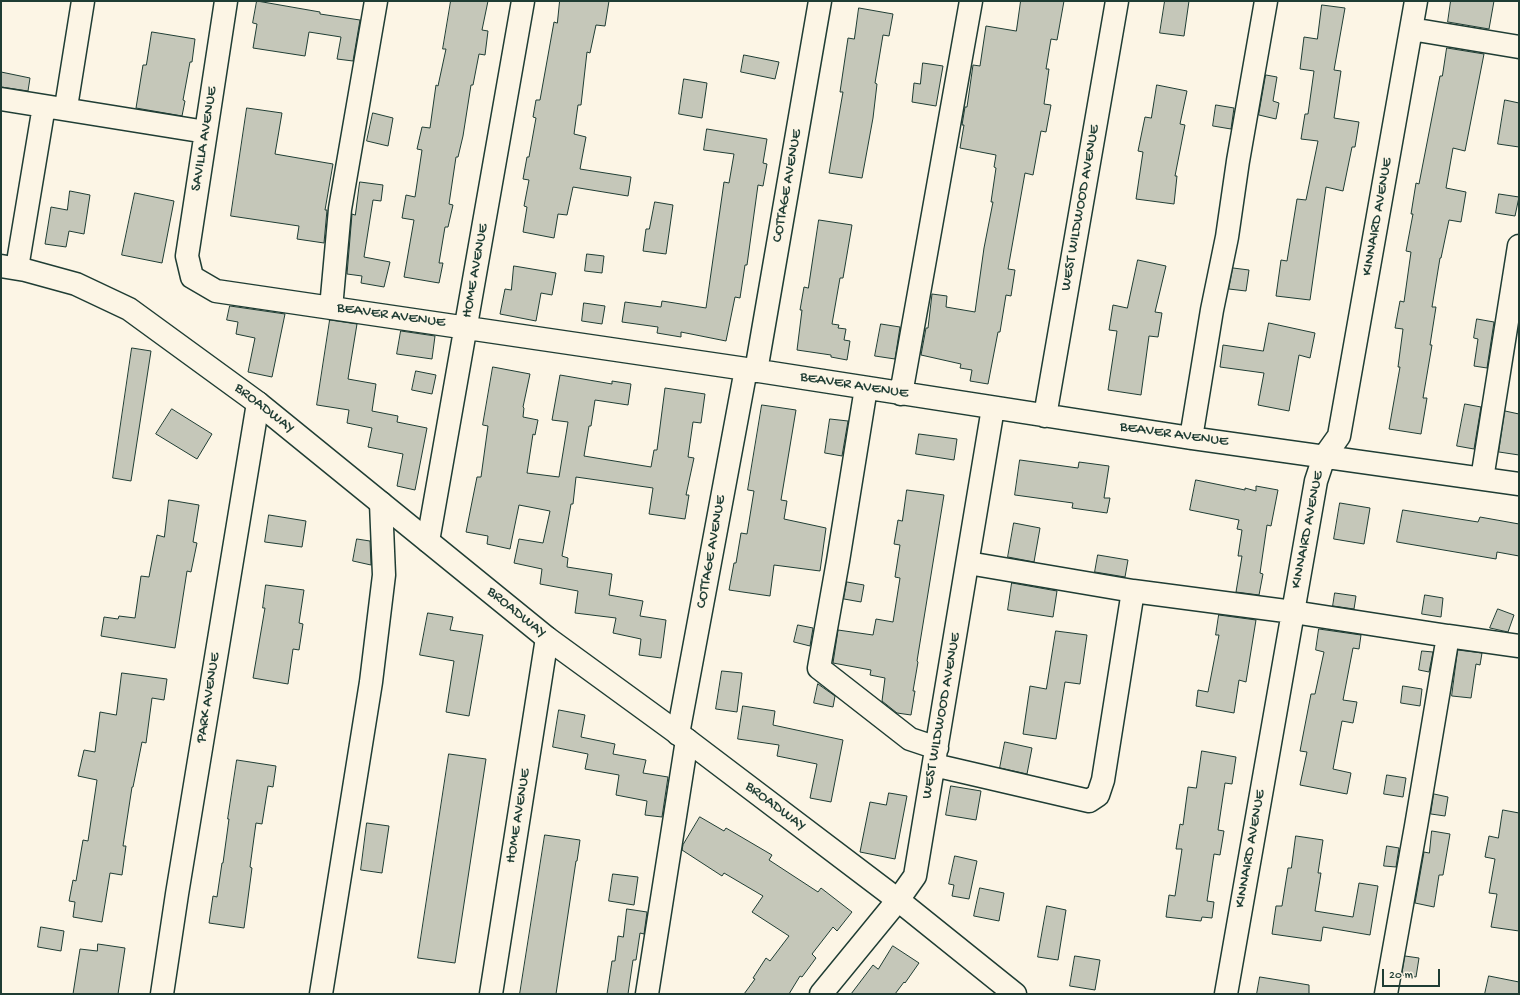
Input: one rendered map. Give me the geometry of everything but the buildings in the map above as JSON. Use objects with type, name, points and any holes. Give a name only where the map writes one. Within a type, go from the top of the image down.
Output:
[{"type":"street","points":[[71,109],[66,107],[83,1]]},
{"type":"street","name":"SAVILLA AVENUE","points":[[192,277],[187,256],[226,1]]},
{"type":"street","points":[[331,308],[340,209],[376,1]]},
{"type":"street","name":"HOME AVENUE","points":[[428,541],[523,1]]},
{"type":"street","name":"COTTAGE AVENUE","points":[[647,994],[683,737],[820,1]]},
{"type":"street","points":[[901,394],[971,1]]},
{"type":"street","name":"WEST WILDWOOD AVENUE","points":[[1045,416],[1117,1]]},
{"type":"street","points":[[1190,438],[1212,310],[1227,238],[1238,161],[1266,1]]},
{"type":"street","name":"KINNAIRD AVENUE","points":[[1226,994],[1316,481],[1324,457],[1340,436],[1416,1]]},
{"type":"street","points":[[1411,29],[1519,47]]},
{"type":"street","points":[[1,99],[71,109],[206,132]]},
{"type":"street","points":[[9,267],[44,106]]},
{"type":"street","points":[[1482,479],[1519,246]]},
{"type":"street","name":"BROADWAY","points":[[9,267],[76,284],[129,309],[258,403],[547,638],[683,737],[898,900],[1015,994]]},
{"type":"street","name":"BEAVER AVENUE","points":[[192,277],[216,291],[751,370],[1190,438],[1519,484]]},
{"type":"street","points":[[866,388],[819,668],[910,739],[936,757],[1089,801],[1098,795],[1103,780],[1133,591]]},
{"type":"street","name":"PARK AVENUE","points":[[162,994],[177,894],[258,403]]},
{"type":"street","name":"WEST WILDWOOD AVENUE","points":[[821,994],[898,900],[915,876],[994,408]]},
{"type":"street","points":[[321,994],[371,682],[384,575],[381,503]]},
{"type":"street","points":[[968,563],[1133,591],[1293,612],[1519,646]]},
{"type":"street","points":[[1386,994],[1448,636]]},
{"type":"street","name":"HOME AVENUE","points":[[491,994],[547,638]]}]
